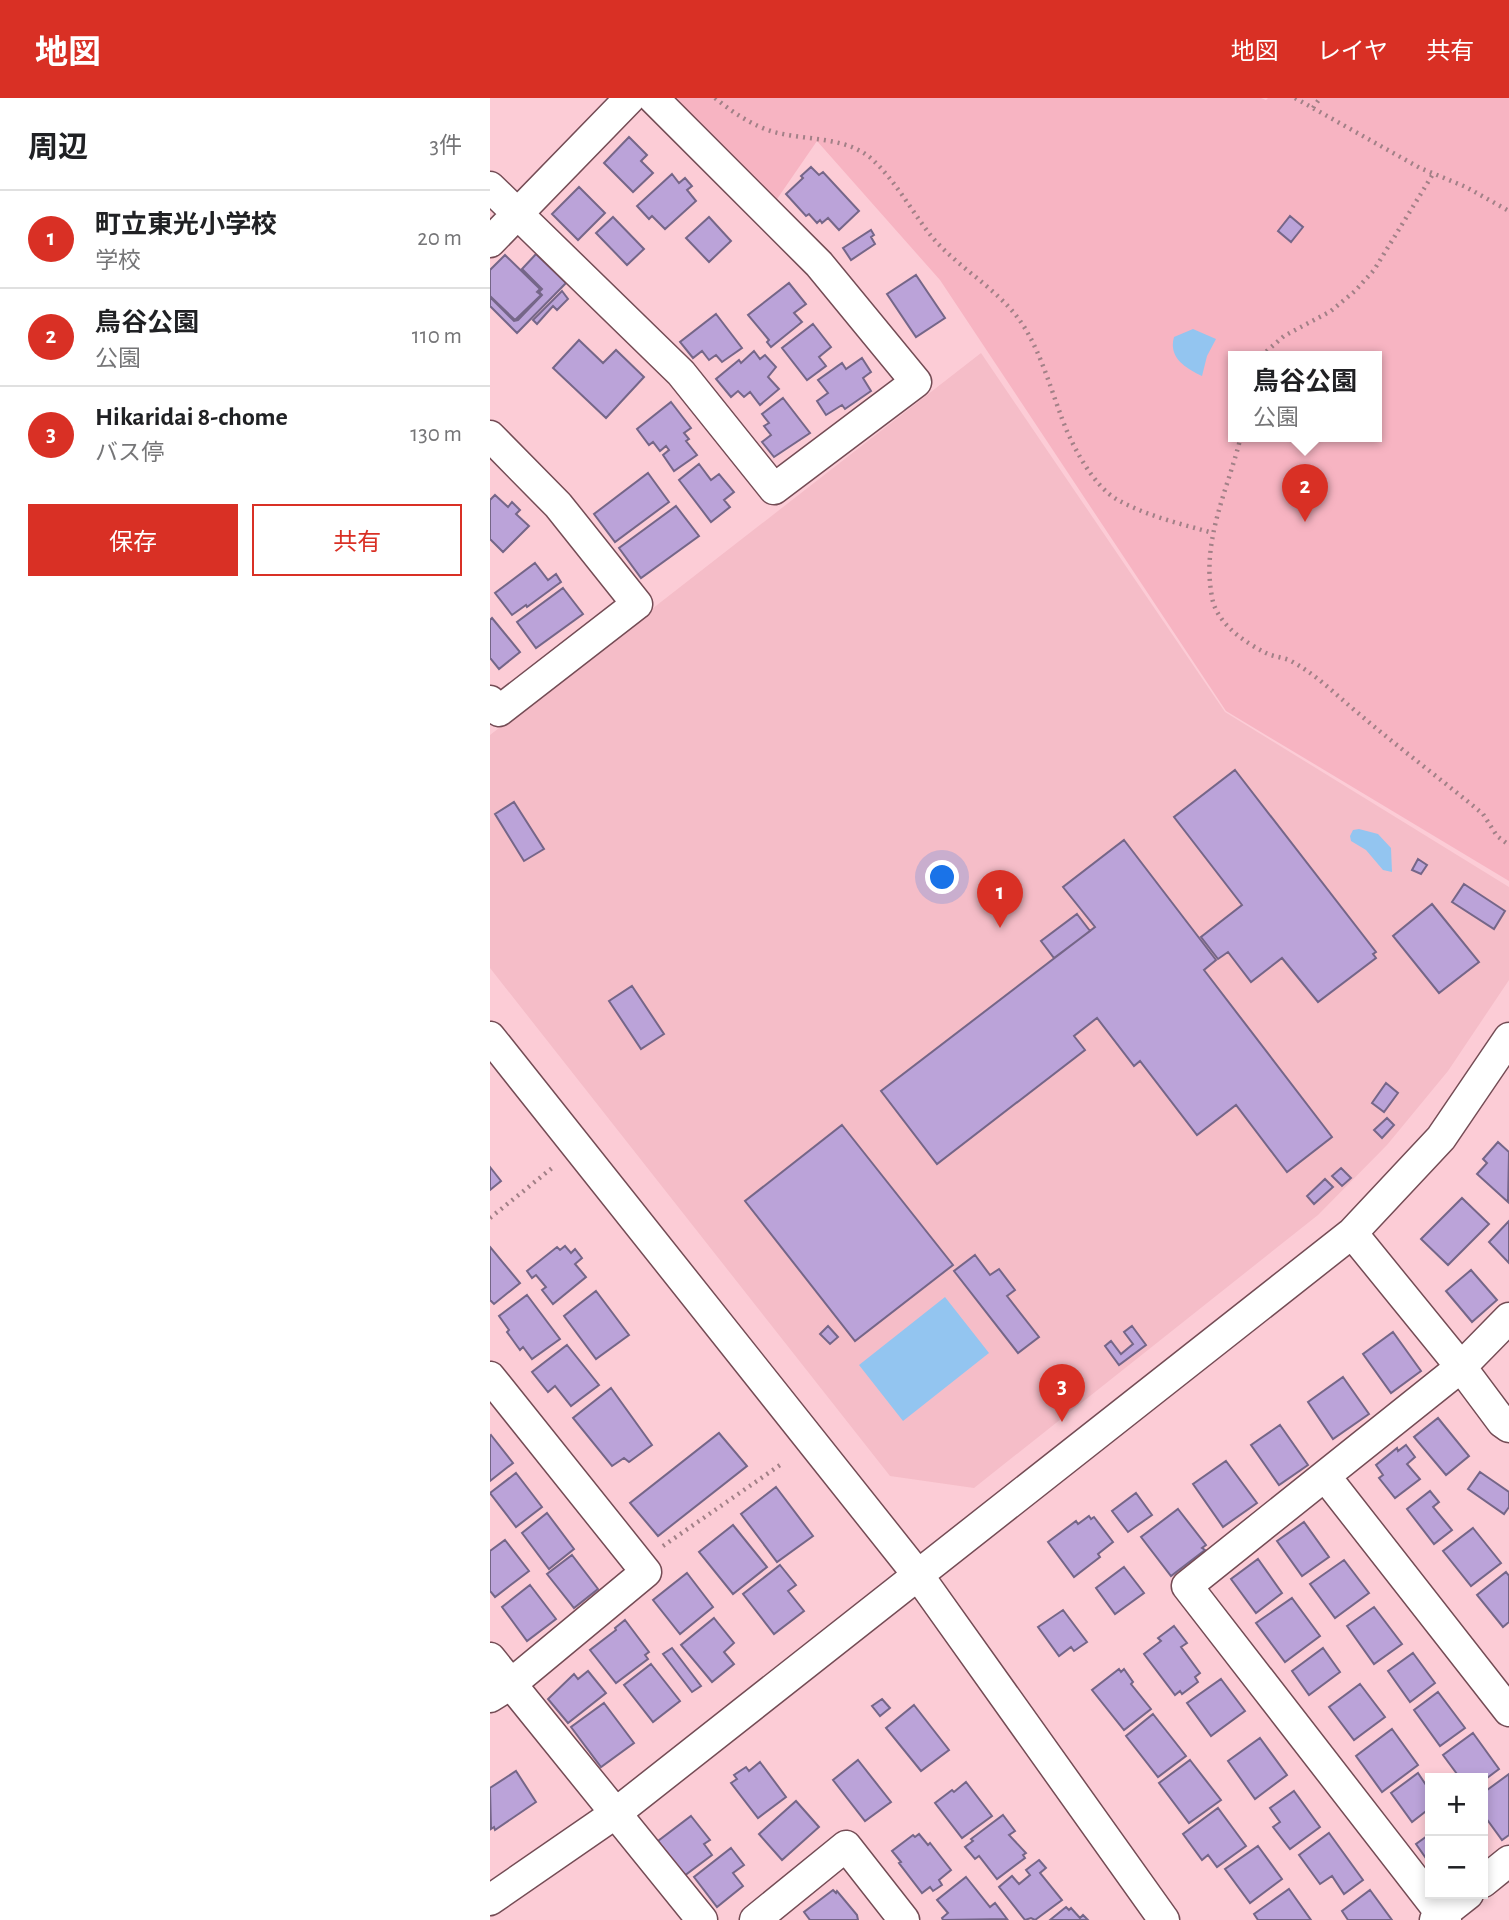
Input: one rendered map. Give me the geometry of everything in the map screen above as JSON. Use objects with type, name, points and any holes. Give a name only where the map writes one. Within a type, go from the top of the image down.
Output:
[{"type":"street","points":[[490,242],[630,98]]},
{"type":"street","points":[[490,187],[681,373],[774,489],[916,382],[819,264],[653,98]]},
{"type":"street","points":[[490,436],[558,505],[637,604],[499,711],[490,701]]},
{"type":"street","points":[[490,1037],[918,1576],[1164,1920]]},
{"type":"street","points":[[490,1900],[616,1813],[1352,1233],[1440,1138],[1509,1038]]},
{"type":"street","points":[[1352,1233],[1502,1422],[1509,1427]]},
{"type":"street","points":[[1462,1899],[1441,1918],[1187,1586],[1461,1367],[1509,1318]]},
{"type":"street","points":[[490,1377],[646,1572],[500,1690]]},
{"type":"street","points":[[1325,1476],[1509,1711]]},
{"type":"street","points":[[490,1658],[500,1690],[616,1813],[702,1920]]},
{"type":"street","points":[[755,1920],[846,1846],[904,1920]]},
{"type":"street","points":[[1488,1878],[1509,1861]]},
{"type":"path","points":[[715,98],[747,121],[772,131],[841,142],[873,159],[933,238],[1000,300],[1026,329],[1068,436],[1101,485],[1116,499],[1157,517],[1213,533]]},
{"type":"path","points":[[1296,98],[1433,174],[1466,187],[1509,211]]},
{"type":"path","points":[[1313,108],[1320,98]]},
{"type":"path","points":[[1267,351],[1284,336],[1331,311],[1355,292],[1374,270],[1433,174]]},
{"type":"path","points":[[1240,442],[1216,514],[1209,550],[1212,599],[1221,618],[1241,638],[1267,653],[1289,660],[1324,682],[1358,713],[1483,814],[1497,836],[1509,845]]},
{"type":"path","points":[[490,1217],[552,1168]]},
{"type":"path","points":[[639,1563],[783,1463]]},
{"type":"shaded area","points":[[672,98],[1509,98],[1509,881],[1226,711],[940,280],[817,141],[775,202]]},
{"type":"shaded area","points":[[981,353],[1225,712],[1509,887],[1509,980],[1448,1071],[1387,1145],[1318,1215],[974,1488],[890,1476],[490,968],[490,735]]},
{"type":"water","points":[[1193,329],[1216,339],[1207,356],[1202,376],[1185,366],[1174,351],[1174,337]]},
{"type":"water","points":[[1353,830],[1378,834],[1391,848],[1392,872],[1383,870],[1366,850],[1351,841]]},
{"type":"water","points":[[945,1297],[989,1353],[903,1421],[859,1365]]},
{"type":"building","points":[[629,137],[647,155],[641,161],[653,173],[633,192],[604,163]]},
{"type":"building","points":[[811,167],[819,175],[823,172],[859,211],[839,230],[828,218],[817,223],[809,214],[806,216],[786,194]]},
{"type":"building","points":[[672,174],[679,183],[685,178],[692,186],[687,190],[696,201],[665,229],[652,216],[649,219],[637,206]]},
{"type":"building","points":[[579,187],[605,213],[578,240],[552,214]]},
{"type":"building","points":[[1290,216],[1303,227],[1291,242],[1278,231]]},
{"type":"building","points":[[613,217],[644,249],[627,265],[596,233]]},
{"type":"building","points":[[709,217],[731,241],[709,262],[686,238]]},
{"type":"building","points":[[871,230],[875,244],[851,260],[843,248]]},
{"type":"building","points":[[536,254],[566,283],[517,333],[490,306],[490,297],[514,321],[518,320],[542,295],[539,292],[542,289],[522,269]]},
{"type":"building","points":[[505,255],[540,289],[537,292],[541,295],[515,320],[490,296],[490,270]]},
{"type":"building","points":[[916,275],[945,318],[916,337],[887,294]]},
{"type":"building","points":[[789,283],[806,304],[794,313],[802,322],[771,347],[767,342],[769,340],[748,315]]},
{"type":"building","points":[[562,291],[568,299],[557,310],[553,306],[537,324],[533,320]]},
{"type":"building","points":[[716,314],[742,348],[722,362],[716,355],[709,360],[702,351],[693,358],[680,342]]},
{"type":"building","points":[[813,324],[831,347],[819,357],[826,366],[807,380],[782,348]]},
{"type":"building","points":[[579,340],[603,363],[616,350],[644,377],[606,418],[553,368]]},
{"type":"building","points":[[754,351],[760,359],[765,355],[776,367],[768,377],[779,389],[760,405],[750,392],[744,397],[738,391],[731,397],[716,379]]},
{"type":"building","points":[[862,358],[871,372],[863,378],[871,391],[845,409],[842,405],[826,415],[817,401],[828,393],[818,380],[842,363],[846,369]]},
{"type":"building","points":[[783,398],[810,433],[774,457],[762,442],[771,435],[764,426],[769,423],[762,414]]},
{"type":"building","points":[[671,402],[691,428],[684,433],[689,439],[686,441],[697,455],[674,471],[663,455],[669,450],[666,446],[660,451],[653,442],[649,445],[637,429]]},
{"type":"building","points":[[699,464],[711,480],[719,474],[734,492],[724,500],[730,507],[711,522],[679,480]]},
{"type":"building","points":[[648,473],[669,502],[615,542],[594,514]]},
{"type":"building","points":[[495,495],[508,507],[512,502],[520,510],[516,514],[529,526],[503,552],[490,539],[490,500]]},
{"type":"building","points":[[676,506],[699,536],[641,578],[619,548]]},
{"type":"building","points":[[535,563],[548,580],[556,574],[561,582],[512,615],[495,593]]},
{"type":"building","points":[[563,588],[583,614],[536,648],[517,622]]},
{"type":"building","points":[[492,618],[520,652],[499,669],[490,658]]},
{"type":"building","points":[[1235,770],[1376,952],[1373,954],[1376,958],[1318,1002],[1282,958],[1251,982],[1228,952],[1218,959],[1201,937],[1242,905],[1174,817]]},
{"type":"building","points":[[514,802],[544,849],[524,861],[495,814]]},
{"type":"building","points":[[1124,840],[1216,960],[1204,970],[1332,1137],[1287,1172],[1236,1105],[1197,1135],[1140,1061],[1134,1066],[1097,1018],[1074,1036],[1085,1050],[937,1164],[881,1091],[1095,927],[1063,887]]},
{"type":"building","points":[[1418,859],[1427,865],[1421,874],[1412,870]]},
{"type":"building","points":[[1464,884],[1505,911],[1494,929],[1452,902]]},
{"type":"building","points":[[1432,904],[1479,962],[1439,993],[1393,936]]},
{"type":"building","points":[[1077,914],[1090,931],[1054,958],[1041,941]]},
{"type":"building","points":[[632,986],[664,1034],[641,1049],[609,1001]]},
{"type":"building","points":[[1386,1083],[1398,1093],[1384,1112],[1372,1103]]},
{"type":"building","points":[[1387,1118],[1394,1125],[1382,1138],[1374,1130]]},
{"type":"building","points":[[842,1125],[953,1265],[855,1341],[745,1201]]},
{"type":"building","points":[[1498,1142],[1509,1152],[1508,1202],[1477,1174],[1487,1163],[1483,1159]]},
{"type":"building","points":[[490,1167],[501,1181],[490,1190]]},
{"type":"building","points":[[1341,1168],[1351,1178],[1342,1186],[1332,1176]]},
{"type":"building","points":[[1325,1179],[1333,1187],[1314,1204],[1307,1196]]},
{"type":"building","points":[[1462,1198],[1489,1224],[1448,1265],[1421,1239]]},
{"type":"building","points":[[1509,1221],[1509,1263],[1489,1242]]},
{"type":"building","points":[[565,1246],[571,1253],[575,1249],[582,1258],[575,1264],[586,1277],[553,1304],[542,1290],[546,1287],[536,1275],[532,1278],[527,1271],[557,1247],[560,1250]]},
{"type":"building","points":[[490,1247],[520,1283],[494,1304],[490,1300]]},
{"type":"building","points":[[975,1255],[990,1275],[999,1269],[1015,1290],[1007,1296],[1039,1337],[1018,1353],[954,1271]]},
{"type":"building","points":[[1471,1270],[1497,1300],[1472,1322],[1446,1291]]},
{"type":"building","points":[[596,1291],[629,1335],[596,1359],[564,1316]]},
{"type":"building","points":[[527,1295],[560,1339],[532,1359],[523,1347],[520,1350],[499,1316]]},
{"type":"building","points":[[828,1326],[838,1337],[830,1344],[820,1334]]},
{"type":"building","points":[[1132,1326],[1146,1345],[1119,1365],[1105,1346],[1111,1341],[1121,1354],[1133,1344],[1124,1332]]},
{"type":"building","points":[[1393,1332],[1421,1371],[1391,1393],[1363,1354]]},
{"type":"building","points":[[567,1345],[599,1385],[571,1406],[555,1386],[548,1392],[532,1372]]},
{"type":"building","points":[[1343,1377],[1369,1414],[1333,1439],[1308,1402]]},
{"type":"building","points":[[611,1388],[652,1445],[629,1462],[624,1458],[612,1466],[573,1418]]},
{"type":"building","points":[[1438,1418],[1469,1456],[1446,1475],[1414,1437]]},
{"type":"building","points":[[1280,1425],[1308,1465],[1279,1485],[1251,1445]]},
{"type":"building","points":[[719,1433],[747,1466],[658,1536],[630,1503]]},
{"type":"building","points":[[490,1436],[513,1463],[490,1481]]},
{"type":"building","points":[[1406,1445],[1415,1457],[1407,1464],[1420,1479],[1395,1498],[1379,1478],[1383,1475],[1376,1465],[1397,1448],[1398,1451]]},
{"type":"building","points":[[1226,1461],[1257,1503],[1223,1527],[1193,1484]]},
{"type":"building","points":[[1480,1472],[1509,1492],[1509,1507],[1504,1514],[1468,1489]]},
{"type":"building","points":[[516,1473],[542,1507],[516,1527],[490,1493]]},
{"type":"building","points":[[776,1487],[813,1536],[777,1562],[741,1514]]},
{"type":"building","points":[[1430,1491],[1439,1502],[1433,1507],[1452,1530],[1434,1544],[1407,1509]]},
{"type":"building","points":[[1136,1493],[1152,1515],[1128,1532],[1112,1511]]},
{"type":"building","points":[[1178,1509],[1206,1545],[1202,1548],[1205,1550],[1171,1576],[1141,1537]]},
{"type":"building","points":[[547,1513],[574,1549],[549,1569],[522,1533]]},
{"type":"building","points":[[1089,1516],[1091,1519],[1094,1517],[1113,1542],[1098,1554],[1100,1557],[1074,1577],[1048,1542],[1076,1521],[1078,1524]]},
{"type":"building","points":[[1304,1522],[1329,1557],[1302,1576],[1277,1541]]},
{"type":"building","points":[[733,1525],[767,1567],[733,1594],[699,1552]]},
{"type":"building","points":[[1473,1528],[1501,1563],[1471,1586],[1443,1551]]},
{"type":"building","points":[[505,1540],[529,1571],[495,1597],[490,1591],[490,1551]]},
{"type":"building","points":[[572,1555],[598,1589],[574,1608],[547,1574]]},
{"type":"building","points":[[1258,1559],[1282,1593],[1256,1613],[1231,1579]]},
{"type":"building","points":[[1344,1560],[1369,1593],[1335,1618],[1310,1584]]},
{"type":"building","points":[[780,1565],[796,1585],[788,1591],[804,1611],[774,1634],[743,1594]]},
{"type":"building","points":[[1124,1567],[1144,1593],[1115,1614],[1096,1588]]},
{"type":"building","points":[[1506,1572],[1509,1576],[1509,1622],[1503,1627],[1477,1595]]},
{"type":"building","points":[[687,1573],[713,1607],[680,1634],[653,1600]]},
{"type":"building","points":[[530,1585],[556,1619],[527,1641],[502,1607]]},
{"type":"building","points":[[1292,1598],[1320,1636],[1285,1662],[1256,1623]]},
{"type":"building","points":[[1374,1607],[1402,1644],[1374,1664],[1347,1626]]},
{"type":"building","points":[[1063,1610],[1087,1642],[1074,1651],[1071,1647],[1059,1656],[1038,1627]]},
{"type":"building","points":[[714,1618],[734,1643],[724,1652],[734,1664],[712,1682],[681,1645]]},
{"type":"building","points":[[625,1620],[649,1652],[645,1655],[648,1659],[616,1683],[590,1650]]},
{"type":"building","points":[[1174,1626],[1187,1643],[1181,1647],[1200,1673],[1195,1677],[1198,1682],[1182,1694],[1180,1691],[1175,1695],[1144,1654],[1161,1641],[1158,1638]]},
{"type":"building","points":[[672,1648],[701,1686],[692,1692],[663,1654]]},
{"type":"building","points":[[1323,1648],[1340,1672],[1309,1695],[1292,1671]]},
{"type":"building","points":[[1413,1653],[1435,1683],[1410,1702],[1388,1671]]},
{"type":"building","points":[[651,1664],[680,1701],[653,1722],[624,1685]]},
{"type":"building","points":[[1119,1669],[1121,1672],[1124,1669],[1133,1682],[1131,1684],[1151,1709],[1124,1730],[1092,1690]]},
{"type":"building","points":[[588,1671],[606,1693],[568,1723],[548,1699],[574,1674],[578,1679]]},
{"type":"building","points":[[1221,1679],[1245,1711],[1211,1736],[1187,1703]]},
{"type":"building","points":[[1360,1684],[1385,1717],[1354,1740],[1329,1707]]},
{"type":"building","points":[[1438,1692],[1465,1728],[1440,1746],[1414,1710]]},
{"type":"building","points":[[882,1699],[890,1708],[880,1716],[872,1706]]},
{"type":"building","points":[[604,1703],[634,1743],[601,1767],[571,1727]]},
{"type":"building","points":[[914,1705],[949,1750],[921,1771],[886,1728]]},
{"type":"building","points":[[1153,1714],[1186,1756],[1158,1777],[1126,1736]]},
{"type":"building","points":[[1392,1729],[1418,1765],[1382,1792],[1356,1756]]},
{"type":"building","points":[[1473,1733],[1499,1769],[1488,1777],[1488,1773],[1456,1773],[1443,1755]]},
{"type":"building","points":[[1260,1738],[1287,1775],[1255,1799],[1228,1761]]},
{"type":"building","points":[[858,1760],[891,1802],[865,1821],[833,1780]]},
{"type":"building","points":[[1190,1760],[1221,1800],[1189,1823],[1159,1783]]},
{"type":"building","points":[[760,1762],[786,1797],[758,1818],[731,1783],[737,1779],[734,1775],[746,1767],[749,1771]]},
{"type":"building","points":[[516,1771],[536,1802],[495,1830],[494,1827],[491,1829],[490,1788]]},
{"type":"building","points":[[1418,1773],[1425,1784],[1425,1812],[1412,1822],[1391,1793]]},
{"type":"building","points":[[1509,1774],[1509,1835],[1502,1840],[1488,1821],[1488,1789]]},
{"type":"building","points":[[966,1782],[992,1816],[962,1838],[935,1803]]},
{"type":"building","points":[[1294,1791],[1320,1827],[1290,1849],[1273,1827],[1280,1822],[1270,1808]]},
{"type":"building","points":[[796,1801],[819,1827],[782,1860],[759,1834]]},
{"type":"building","points":[[1218,1808],[1246,1846],[1217,1867],[1208,1855],[1202,1860],[1183,1834]]},
{"type":"building","points":[[1003,1815],[1015,1831],[1009,1835],[1026,1853],[1023,1855],[1025,1858],[997,1879],[979,1856],[975,1859],[965,1847],[973,1841],[971,1839]]},
{"type":"building","points":[[691,1816],[710,1840],[704,1844],[712,1855],[684,1876],[658,1841]]},
{"type":"building","points":[[1329,1833],[1363,1880],[1344,1894],[1332,1876],[1320,1884],[1299,1855]]},
{"type":"building","points":[[919,1834],[928,1845],[930,1843],[951,1870],[939,1880],[942,1885],[933,1891],[930,1887],[922,1893],[892,1851],[913,1835],[915,1837]]},
{"type":"building","points":[[1425,1838],[1425,1857],[1416,1844]]},
{"type":"building","points":[[1258,1846],[1282,1879],[1250,1903],[1225,1869]]},
{"type":"building","points":[[731,1848],[744,1865],[733,1873],[743,1886],[717,1907],[694,1877]]},
{"type":"building","points":[[1039,1860],[1046,1868],[1040,1873],[1062,1900],[1035,1920],[1025,1920],[999,1887],[1012,1876],[1019,1884],[1030,1875],[1026,1870]]},
{"type":"building","points":[[966,1877],[990,1907],[995,1903],[1007,1919],[943,1920],[948,1913],[937,1900]]},
{"type":"building","points":[[1289,1889],[1311,1920],[1258,1920],[1254,1914]]},
{"type":"building","points":[[833,1890],[836,1893],[837,1891],[857,1915],[858,1920],[810,1920],[804,1912]]},
{"type":"building","points":[[1370,1890],[1392,1920],[1348,1920],[1342,1911]]},
{"type":"building","points":[[1066,1907],[1069,1910],[1071,1908],[1080,1918],[1083,1915],[1088,1920],[1050,1920]]},
{"type":"place","name":"鳥谷公園","points":[[1305,522]]},
{"type":"place","name":"町立東光小学校","points":[[1000,928]]},
{"type":"place","name":"Hikaridai 8-chome","points":[[1062,1422]]}]
